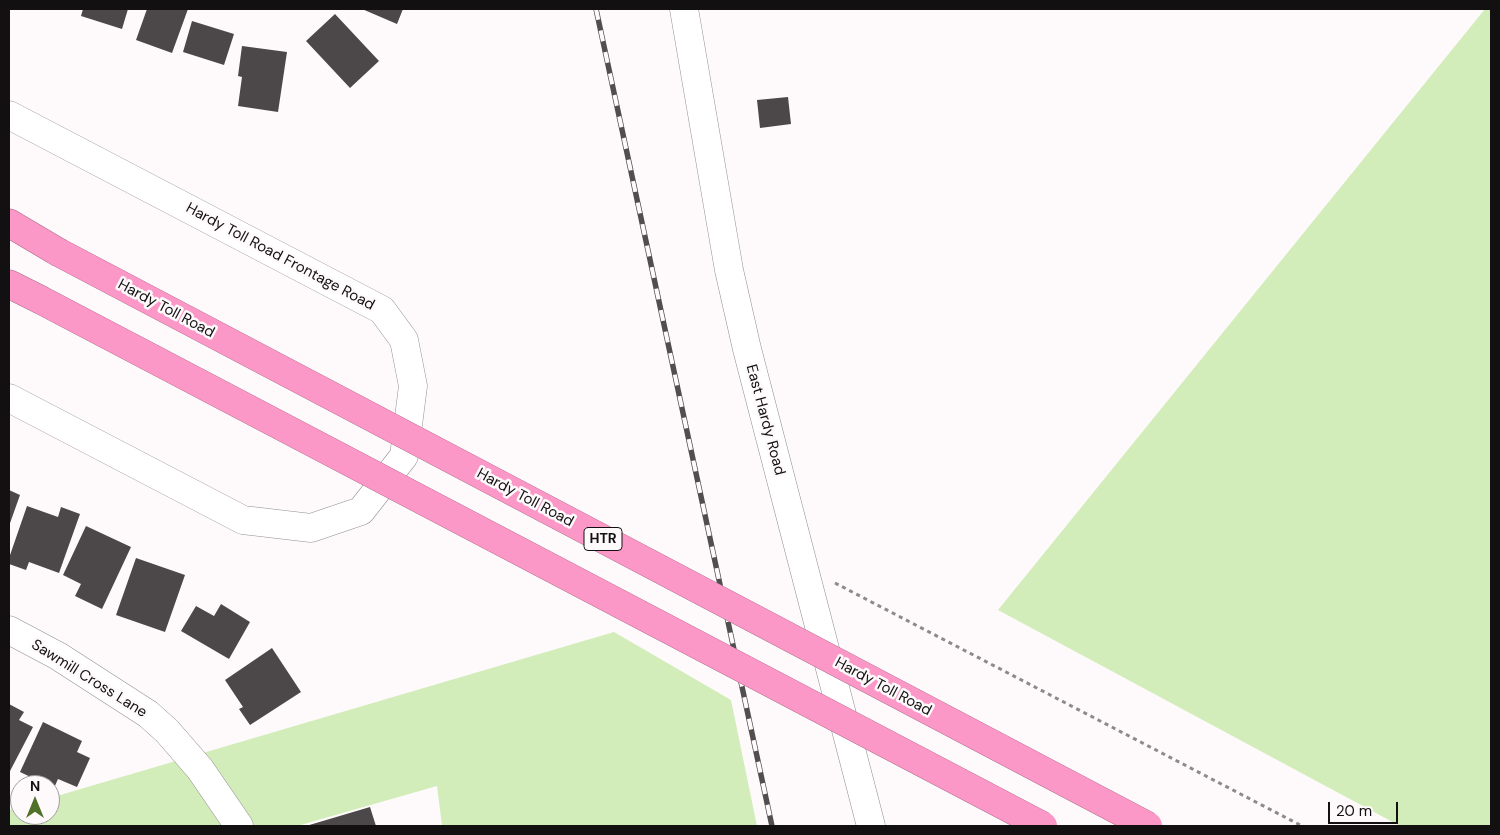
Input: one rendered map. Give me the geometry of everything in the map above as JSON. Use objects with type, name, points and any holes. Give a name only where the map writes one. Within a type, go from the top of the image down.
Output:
[{"type":"highway","name":"Hardy Toll Road","points":[[9,223],[58,252],[1148,826]]},
{"type":"highway","points":[[9,284],[1043,826]]},
{"type":"street","name":"East Hardy Road","points":[[684,9],[729,270],[746,349],[871,826]]},
{"type":"street","name":"Hardy Toll Road Frontage Road","points":[[9,115],[382,310],[404,340],[413,386],[404,456],[361,511],[311,528],[243,520],[9,398]]},
{"type":"street","name":"Sawmill Cross Lane","points":[[9,630],[58,656],[148,714],[173,737],[200,769],[239,826]]},
{"type":"path","points":[[803,566],[1302,826]]},
{"type":"green space","points":[[1485,9],[1491,9],[1491,826],[1400,826],[998,610]]},
{"type":"green space","points":[[614,632],[731,700],[757,826],[442,826],[437,786],[297,826],[9,826],[10,810],[10,825],[60,825],[60,795]]},
{"type":"building","points":[[83,9],[128,9],[122,29],[81,16]]},
{"type":"building","points":[[147,9],[188,9],[172,53],[136,40]]},
{"type":"building","points":[[362,9],[403,9],[397,24]]},
{"type":"building","points":[[335,14],[379,61],[350,88],[306,41]]},
{"type":"building","points":[[192,21],[234,34],[224,65],[183,52]]},
{"type":"building","points":[[242,46],[287,52],[278,112],[238,106],[242,77],[238,76]]},
{"type":"building","points":[[788,97],[791,124],[760,128],[757,100]]},
{"type":"building","points":[[9,490],[20,495],[9,526]]},
{"type":"building","points":[[27,506],[58,517],[61,507],[80,514],[59,573],[29,562],[26,570],[9,564],[9,558]]},
{"type":"building","points":[[86,526],[131,547],[102,609],[75,596],[81,584],[63,575]]},
{"type":"building","points":[[136,558],[185,575],[165,632],[116,615]]},
{"type":"building","points":[[221,604],[250,622],[229,659],[181,631],[196,606],[214,616]]},
{"type":"building","points":[[272,648],[301,692],[250,725],[239,709],[243,707],[225,680]]},
{"type":"building","points":[[9,704],[24,712],[19,720],[33,727],[9,773]]},
{"type":"building","points":[[43,722],[82,741],[77,752],[90,758],[77,787],[60,780],[60,775],[26,775],[20,772]]},
{"type":"building","points":[[370,807],[376,826],[306,826]]},
{"type":"railway","points":[[596,9],[772,826]]}]
